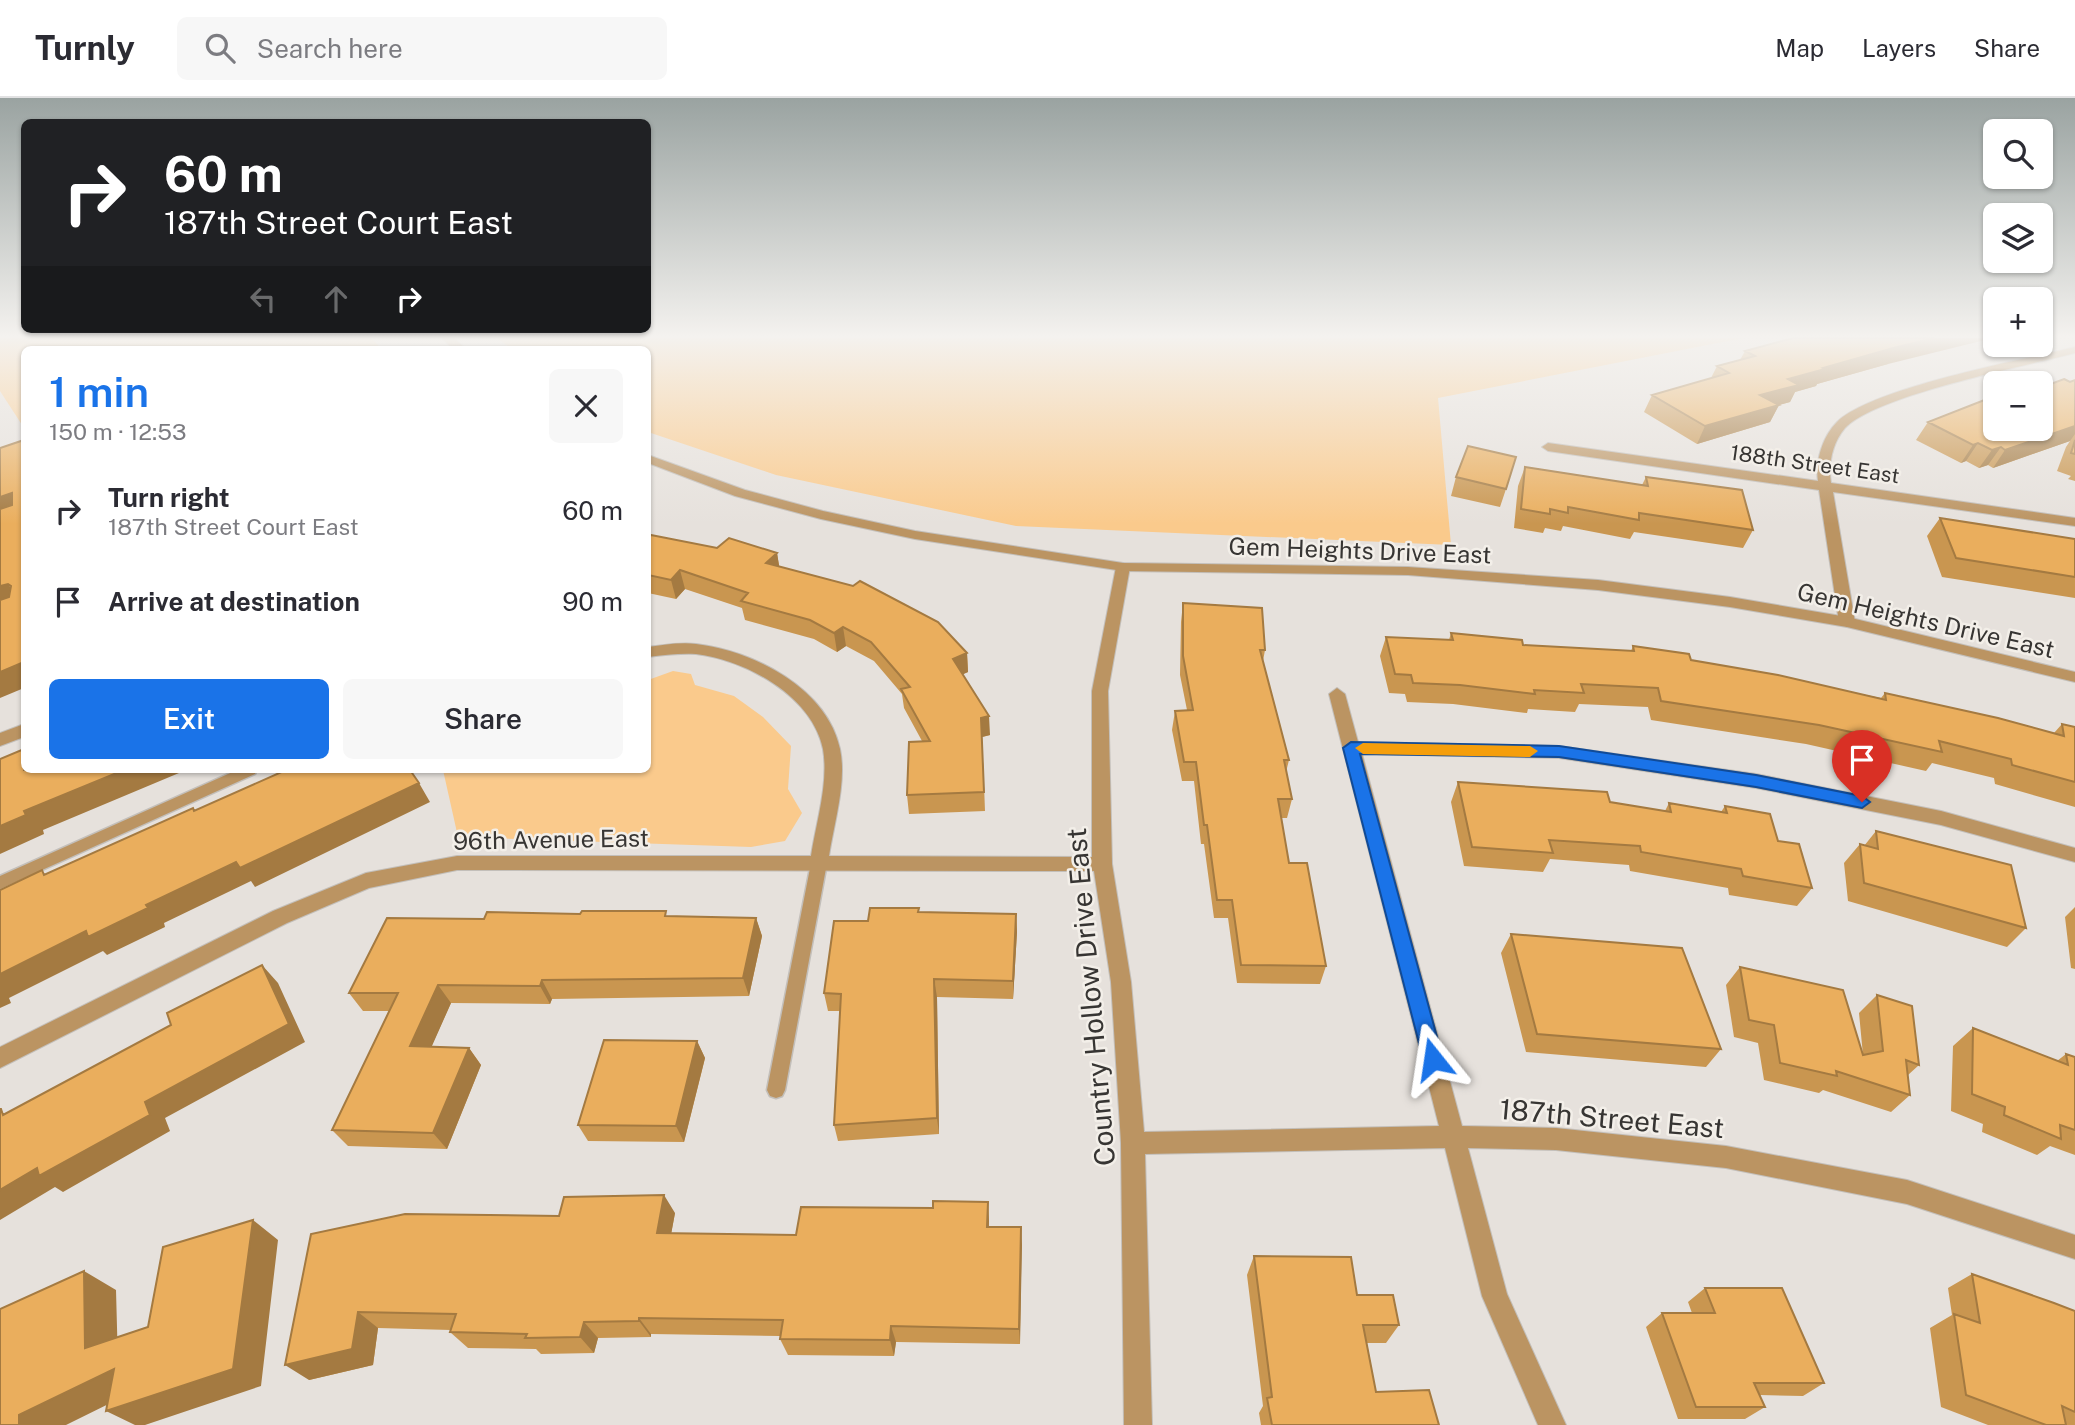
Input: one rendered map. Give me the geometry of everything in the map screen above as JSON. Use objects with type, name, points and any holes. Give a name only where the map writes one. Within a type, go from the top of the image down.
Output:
[{"type":"street","points":[[1847,622],[1822,468],[1829,445],[1841,425],[1866,409],[1889,400]]},
{"type":"street","name":"188th Street East","points":[[1548,447],[2075,522]]},
{"type":"street","name":"Gem Heights Drive East","points":[[651,460],[740,492],[821,515],[915,535],[1123,567],[1408,571],[1571,583],[1730,602],[1847,622],[2075,677]]},
{"type":"street","name":"Country Hollow Drive East","points":[[1123,567],[1100,691],[1102,864],[1121,982],[1133,1143],[1138,1425]]},
{"type":"street","points":[[651,652],[699,650],[762,669],[790,688],[818,717],[832,749],[828,805],[819,863]]},
{"type":"street","points":[[1337,695],[1494,1296],[1552,1425]]},
{"type":"street","points":[[0,740],[21,731]]},
{"type":"street","points":[[1351,748],[1559,752],[1690,771],[1756,781],[1941,818],[2075,855]]},
{"type":"street","name":"96th Avenue East","points":[[0,1058],[280,917],[366,881],[457,863],[1102,864]]},
{"type":"street","name":"187th Street East","points":[[1133,1143],[1453,1137],[1556,1139],[1726,1157],[1907,1192],[2075,1247]]},
{"type":"lane","points":[[0,883],[243,773]]},
{"type":"lane","points":[[776,1090],[819,863]]},
{"type":"shaded area","points":[[6,400],[21,400],[21,423]]},
{"type":"shaded area","points":[[651,400],[1438,400],[1451,545],[1016,526],[776,475],[651,433]]},
{"type":"shaded area","points":[[673,671],[691,674],[695,685],[734,696],[763,717],[791,746],[788,789],[802,813],[785,841],[751,847],[458,837],[444,773],[651,773],[651,679]]},
{"type":"building","points":[[1660,400],[1769,400],[1779,405],[1705,426]]},
{"type":"building","points":[[2053,400],[2075,400],[2075,426],[2053,434]]},
{"type":"building","points":[[1983,401],[1983,441],[2031,441],[2005,450],[2001,447],[1992,450],[1978,443],[1973,445],[1928,422]]},
{"type":"building","points":[[21,441],[21,663],[0,672],[0,600],[9,597],[11,586],[0,586],[0,509],[12,505],[12,493],[0,497],[0,448]]},
{"type":"building","points":[[1468,446],[1516,457],[1506,489],[1456,477]]},
{"type":"building","points":[[1525,467],[1648,486],[1646,477],[1742,490],[1753,530],[1639,513],[1639,520],[1568,507],[1568,513],[1550,509],[1550,514],[1521,509]]},
{"type":"building","points":[[1940,518],[2075,539],[2075,577],[1956,558]]},
{"type":"building","points":[[651,535],[717,548],[729,538],[777,553],[766,563],[853,586],[860,581],[938,622],[967,653],[953,659],[989,716],[981,718],[984,792],[907,795],[909,742],[930,741],[901,689],[910,687],[871,642],[843,627],[834,633],[810,620],[741,601],[748,593],[680,570],[671,580],[651,576]]},
{"type":"building","points":[[1183,603],[1262,608],[1265,650],[1260,650],[1289,760],[1284,760],[1292,799],[1278,799],[1289,863],[1307,863],[1326,966],[1241,965],[1232,900],[1217,900],[1196,762],[1184,762],[1175,711],[1193,710],[1183,656]]},
{"type":"building","points":[[1451,633],[1522,640],[1523,645],[1634,651],[1633,646],[1689,654],[1691,660],[1778,675],[1886,700],[1885,693],[2064,736],[2062,724],[2075,727],[2075,782],[2012,765],[2011,759],[1939,741],[1942,752],[1819,725],[1661,701],[1658,688],[1581,684],[1584,693],[1534,690],[1535,694],[1460,685],[1413,683],[1411,675],[1395,674],[1386,637],[1453,640]]},
{"type":"building","points":[[21,750],[21,773],[117,773],[24,811],[26,815],[0,826],[0,759]]},
{"type":"building","points":[[279,773],[412,773],[419,783],[240,868],[236,862],[146,905],[148,908],[88,937],[86,931],[0,974],[0,890],[42,870],[44,875],[193,808],[194,811]]},
{"type":"building","points":[[1458,782],[1607,792],[1610,802],[1671,812],[1669,803],[1727,813],[1725,806],[1770,814],[1778,841],[1799,844],[1812,888],[1743,876],[1741,869],[1641,852],[1640,846],[1549,840],[1553,853],[1472,847]]},
{"type":"building","points":[[1876,831],[2011,865],[2026,928],[1864,883],[1860,844],[1878,849]]},
{"type":"building","points":[[870,908],[1016,914],[1013,981],[934,979],[937,1118],[834,1125],[841,994],[824,993],[834,921],[868,921]]},
{"type":"building","points":[[582,911],[666,911],[665,916],[756,918],[743,978],[542,980],[540,986],[438,985],[410,1046],[469,1048],[433,1133],[332,1130],[398,993],[349,993],[387,918],[484,919],[487,912],[580,914]]},
{"type":"building","points":[[1511,934],[1682,948],[1721,1049],[1537,1034]]},
{"type":"building","points":[[262,965],[289,1024],[145,1102],[150,1115],[39,1176],[37,1168],[0,1190],[0,1109],[3,1115],[171,1025],[167,1013]]},
{"type":"building","points":[[1740,967],[1843,990],[1863,1055],[1883,1051],[1877,995],[1912,1006],[1919,1065],[1906,1060],[1910,1095],[1836,1071],[1837,1076],[1780,1063],[1774,1025],[1749,1020]]},
{"type":"building","points":[[1973,1028],[2068,1065],[2066,1054],[2075,1057],[2075,1130],[2060,1125],[2061,1139],[2004,1115],[2005,1107],[1972,1094]]},
{"type":"building","points":[[604,1040],[697,1041],[676,1126],[578,1125]]},
{"type":"building","points":[[664,1195],[657,1233],[796,1235],[801,1207],[933,1208],[933,1201],[988,1202],[987,1227],[1021,1227],[1019,1329],[891,1326],[890,1340],[780,1339],[783,1320],[639,1318],[639,1321],[584,1322],[580,1337],[525,1338],[527,1334],[450,1332],[456,1314],[358,1312],[352,1349],[285,1365],[311,1234],[405,1214],[559,1216],[564,1197]]},
{"type":"building","points":[[253,1220],[233,1369],[106,1411],[114,1369],[19,1415],[19,1425],[0,1425],[0,1309],[84,1271],[85,1348],[148,1327],[163,1247]]},
{"type":"building","points":[[1254,1256],[1351,1257],[1357,1295],[1393,1295],[1399,1325],[1363,1325],[1376,1392],[1429,1390],[1439,1425],[1272,1425],[1267,1398],[1272,1397]]},
{"type":"building","points":[[1972,1274],[2075,1311],[2075,1412],[2062,1406],[2066,1425],[2046,1425],[1966,1395],[1954,1314],[1980,1323]]},
{"type":"building","points":[[1705,1288],[1782,1288],[1824,1383],[1754,1383],[1765,1407],[1696,1407],[1662,1313],[1715,1313]]},
{"type":"slow traffic","points":[[1363,748],[1530,751]]},
{"type":"route","points":[[1433,1059],[1351,748],[1559,752],[1756,781],[1862,802]]}]
